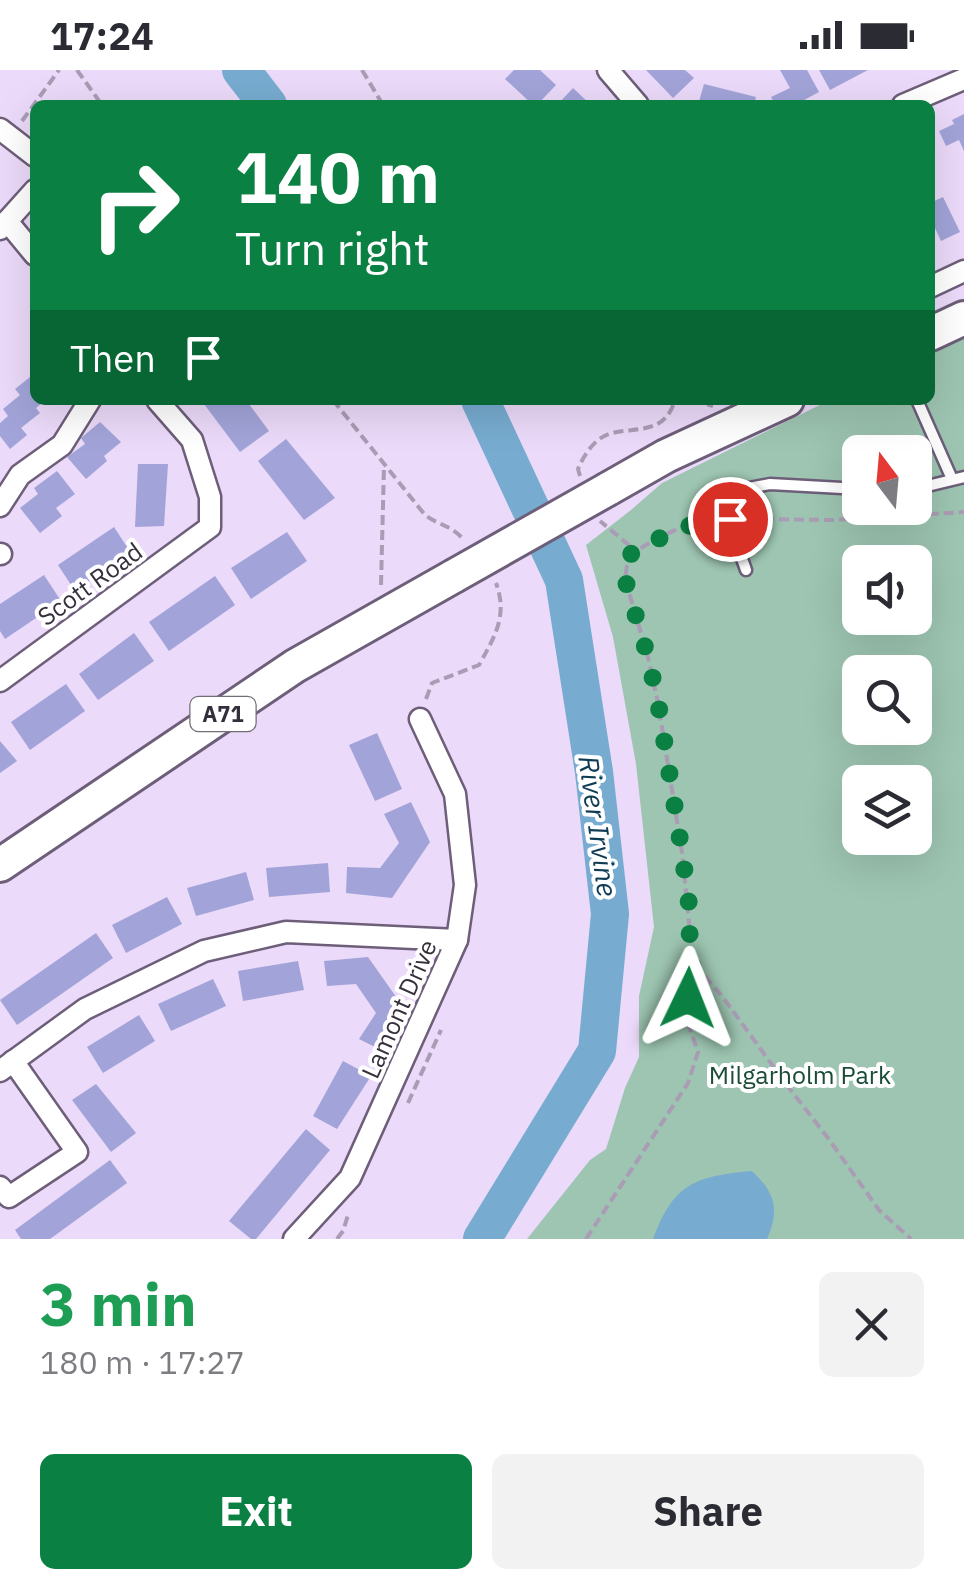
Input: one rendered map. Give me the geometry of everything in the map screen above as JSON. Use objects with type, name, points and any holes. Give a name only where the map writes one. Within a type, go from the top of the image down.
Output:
[{"type":"main road","points":[[935,332],[964,318]]},
{"type":"main road","name":"A71","points":[[0,864],[294,666],[666,456],[776,405]]},
{"type":"street","points":[[608,70],[634,100]]},
{"type":"street","points":[[914,100],[964,78]]},
{"type":"street","points":[[6,133],[30,152]]},
{"type":"street","points":[[30,195],[3,225],[30,250]]},
{"type":"street","points":[[935,285],[964,271]]},
{"type":"street","points":[[0,506],[20,475],[62,445],[87,405]]},
{"type":"street","name":"Scott Road","points":[[0,680],[210,527],[210,496],[192,440],[162,405]]},
{"type":"street","name":"Lamont Drive","points":[[294,1239],[350,1178],[457,940],[465,885],[454,794],[420,718]]},
{"type":"street","points":[[0,1186],[9,1197],[77,1152],[6,1066],[84,1010],[204,951],[286,932],[457,940]]},
{"type":"lane","points":[[920,405],[958,478],[932,485]]},
{"type":"lane","points":[[746,570],[731,526],[735,507],[749,488],[770,484],[842,488]]},
{"type":"path","points":[[34,100],[59,70]]},
{"type":"path","points":[[77,70],[98,100]]},
{"type":"path","points":[[362,70],[381,100]]},
{"type":"path","points":[[6,133],[30,104]]},
{"type":"path","points":[[586,1239],[688,1083],[698,1052],[687,1020],[693,963],[675,799],[648,657],[625,579],[630,546],[602,524],[595,495],[578,469],[593,444],[608,434],[640,431],[658,423],[674,405]]},
{"type":"path","points":[[380,618],[384,465]]},
{"type":"path","points":[[628,556],[646,544],[703,520],[834,520],[964,512]]},
{"type":"path","points":[[693,963],[722,996],[879,1210],[911,1239]]},
{"type":"green space","name":"Milgarholm Park","points":[[964,334],[964,1239],[527,1239],[590,1160],[606,1149],[639,1057],[639,996],[654,927],[636,764],[613,637],[586,545],[662,483],[820,405],[935,405],[935,348]]},
{"type":"water","points":[[752,1171],[773,1202],[767,1239],[653,1239],[669,1206],[689,1186],[715,1176]]},
{"type":"building","points":[[514,70],[540,70],[556,85],[542,100],[528,100],[505,79]]},
{"type":"building","points":[[646,70],[685,70],[694,78],[673,98]]},
{"type":"building","points":[[780,70],[807,70],[819,92],[804,100],[772,100],[771,97],[790,88]]},
{"type":"building","points":[[819,70],[868,70],[830,90]]},
{"type":"building","points":[[704,84],[756,97],[755,100],[699,100]]},
{"type":"building","points":[[573,88],[586,100],[562,100]]},
{"type":"building","points":[[964,114],[964,151],[959,140],[946,146],[939,131]]},
{"type":"building","points":[[943,197],[960,232],[941,241],[935,228],[935,201]]},
{"type":"building","points":[[30,377],[30,405],[40,405],[36,408],[40,413],[21,428],[27,435],[10,449],[0,436],[0,423],[8,416],[3,409],[20,395],[15,389]]},
{"type":"building","points":[[205,405],[250,405],[269,431],[240,452]]},
{"type":"building","points":[[100,422],[121,442],[86,479],[67,457],[85,444],[81,438]]},
{"type":"building","points":[[286,439],[335,498],[304,520],[258,461]]},
{"type":"building","points":[[138,464],[168,464],[164,526],[135,527]]},
{"type":"building","points":[[57,471],[75,494],[56,508],[62,516],[40,533],[20,508],[38,494],[34,488]]},
{"type":"building","points":[[114,527],[131,553],[75,591],[58,565]]},
{"type":"building","points":[[287,532],[307,561],[251,599],[231,568]]},
{"type":"building","points":[[44,575],[61,601],[5,639],[0,631],[0,604]]},
{"type":"building","points":[[215,576],[235,605],[169,651],[149,622]]},
{"type":"building","points":[[134,633],[154,661],[98,700],[79,674]]},
{"type":"building","points":[[66,684],[85,711],[30,750],[11,722]]},
{"type":"building","points":[[377,733],[402,789],[375,801],[349,745]]},
{"type":"building","points":[[0,741],[17,761],[0,773]]},
{"type":"building","points":[[411,802],[430,842],[392,898],[346,893],[347,867],[380,868],[399,843],[384,814]]},
{"type":"building","points":[[328,863],[330,892],[269,897],[266,868]]},
{"type":"building","points":[[246,872],[254,900],[196,916],[187,888]]},
{"type":"building","points":[[167,897],[182,924],[126,953],[112,925]]},
{"type":"building","points":[[96,933],[113,958],[17,1025],[0,1000]]},
{"type":"building","points":[[368,957],[406,1011],[383,1051],[359,1039],[376,1013],[356,984],[327,986],[324,961]]},
{"type":"building","points":[[298,961],[304,990],[243,1001],[238,971]]},
{"type":"building","points":[[213,979],[226,1006],[171,1031],[158,1004]]},
{"type":"building","points":[[139,1015],[155,1041],[103,1073],[87,1047]]},
{"type":"building","points":[[343,1061],[371,1076],[337,1129],[313,1116]]},
{"type":"building","points":[[96,1084],[136,1133],[111,1152],[72,1100]]},
{"type":"building","points":[[306,1129],[330,1150],[256,1239],[251,1239],[229,1221]]},
{"type":"building","points":[[110,1160],[127,1183],[50,1239],[21,1239],[15,1230]]},
{"type":"waterway","name":"River Irvine","points":[[241,70],[264,100]]},
{"type":"waterway","name":"River Irvine","points":[[482,405],[564,580],[594,772],[610,914],[597,1051],[482,1239]]},
{"type":"route","points":[[688,998],[693,963],[675,799],[648,657],[625,579],[628,556],[646,544],[703,520],[730,519]]}]
